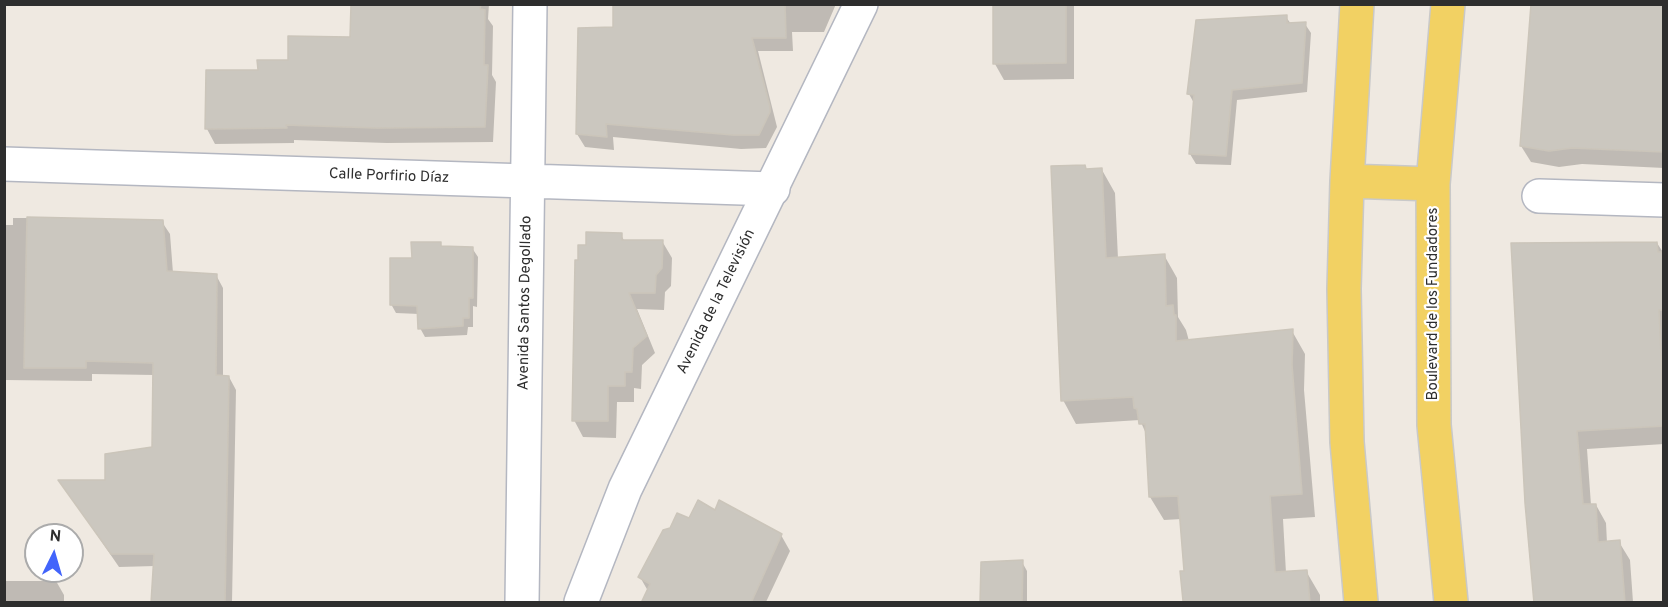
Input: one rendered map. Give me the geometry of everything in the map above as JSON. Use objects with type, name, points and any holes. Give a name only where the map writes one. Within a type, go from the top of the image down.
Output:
[{"type":"main road","points":[[1357,4],[1347,181],[1344,290],[1347,442],[1361,603]]},
{"type":"main road","name":"Boulevard de los Fundadores","points":[[1448,4],[1433,184],[1434,425],[1450,603]]},
{"type":"main road","points":[[1347,181],[1433,184]]},
{"type":"street","name":"Avenida Santos Degollado","points":[[522,603],[530,4]]},
{"type":"street","name":"Avenida de la Televisión","points":[[581,603],[625,489],[773,189],[861,4]]},
{"type":"street","name":"Calle Porfirio Díaz","points":[[4,164],[773,189]]},
{"type":"street","points":[[1539,196],[1664,200]]},
{"type":"building","points":[[351,4],[481,4],[480,9],[485,10],[484,65],[488,65],[485,127],[377,128],[286,125],[287,128],[205,129],[206,70],[258,70],[257,60],[288,60],[288,36],[350,37]]},
{"type":"building","points":[[613,4],[785,4],[786,38],[752,38],[770,107],[770,112],[759,135],[733,135],[606,124],[607,137],[576,134],[578,28],[613,27]]},
{"type":"building","points":[[993,4],[1066,4],[1066,63],[993,64]]},
{"type":"building","points":[[1531,4],[1664,4],[1664,152],[1572,148],[1549,151],[1520,146]]},
{"type":"building","points":[[1287,15],[1287,23],[1306,22],[1302,83],[1232,90],[1226,156],[1189,154],[1194,95],[1187,94],[1196,20]]},
{"type":"building","points":[[1085,165],[1086,169],[1102,168],[1106,258],[1165,254],[1166,306],[1173,305],[1174,315],[1176,315],[1176,341],[1293,329],[1292,365],[1302,494],[1270,496],[1275,572],[1307,570],[1310,603],[1183,601],[1180,571],[1184,571],[1178,496],[1149,497],[1145,424],[1139,424],[1133,397],[1061,401],[1051,166]]},
{"type":"building","points":[[27,217],[163,220],[167,271],[217,274],[216,375],[229,376],[225,603],[151,603],[154,554],[111,554],[58,480],[105,480],[105,454],[152,447],[153,363],[86,361],[86,368],[24,368]]},
{"type":"building","points":[[586,232],[622,233],[622,240],[663,240],[662,268],[656,275],[655,293],[629,293],[647,336],[633,348],[632,372],[625,372],[625,386],[608,386],[608,421],[572,421],[575,260],[578,260],[578,245],[586,245]]},
{"type":"building","points":[[411,242],[441,242],[441,246],[473,247],[473,298],[469,298],[469,318],[463,318],[463,326],[418,329],[417,306],[390,305],[390,258],[412,258]]},
{"type":"building","points":[[1657,242],[1658,252],[1664,252],[1664,310],[1659,310],[1664,426],[1577,431],[1583,504],[1596,504],[1598,542],[1620,540],[1625,603],[1534,603],[1525,503],[1511,243]]},
{"type":"building","points":[[698,500],[715,510],[719,500],[782,534],[751,603],[641,603],[650,584],[638,577],[663,530],[670,528],[677,513],[689,518]]},
{"type":"building","points":[[1023,560],[1022,603],[980,603],[981,562]]}]
